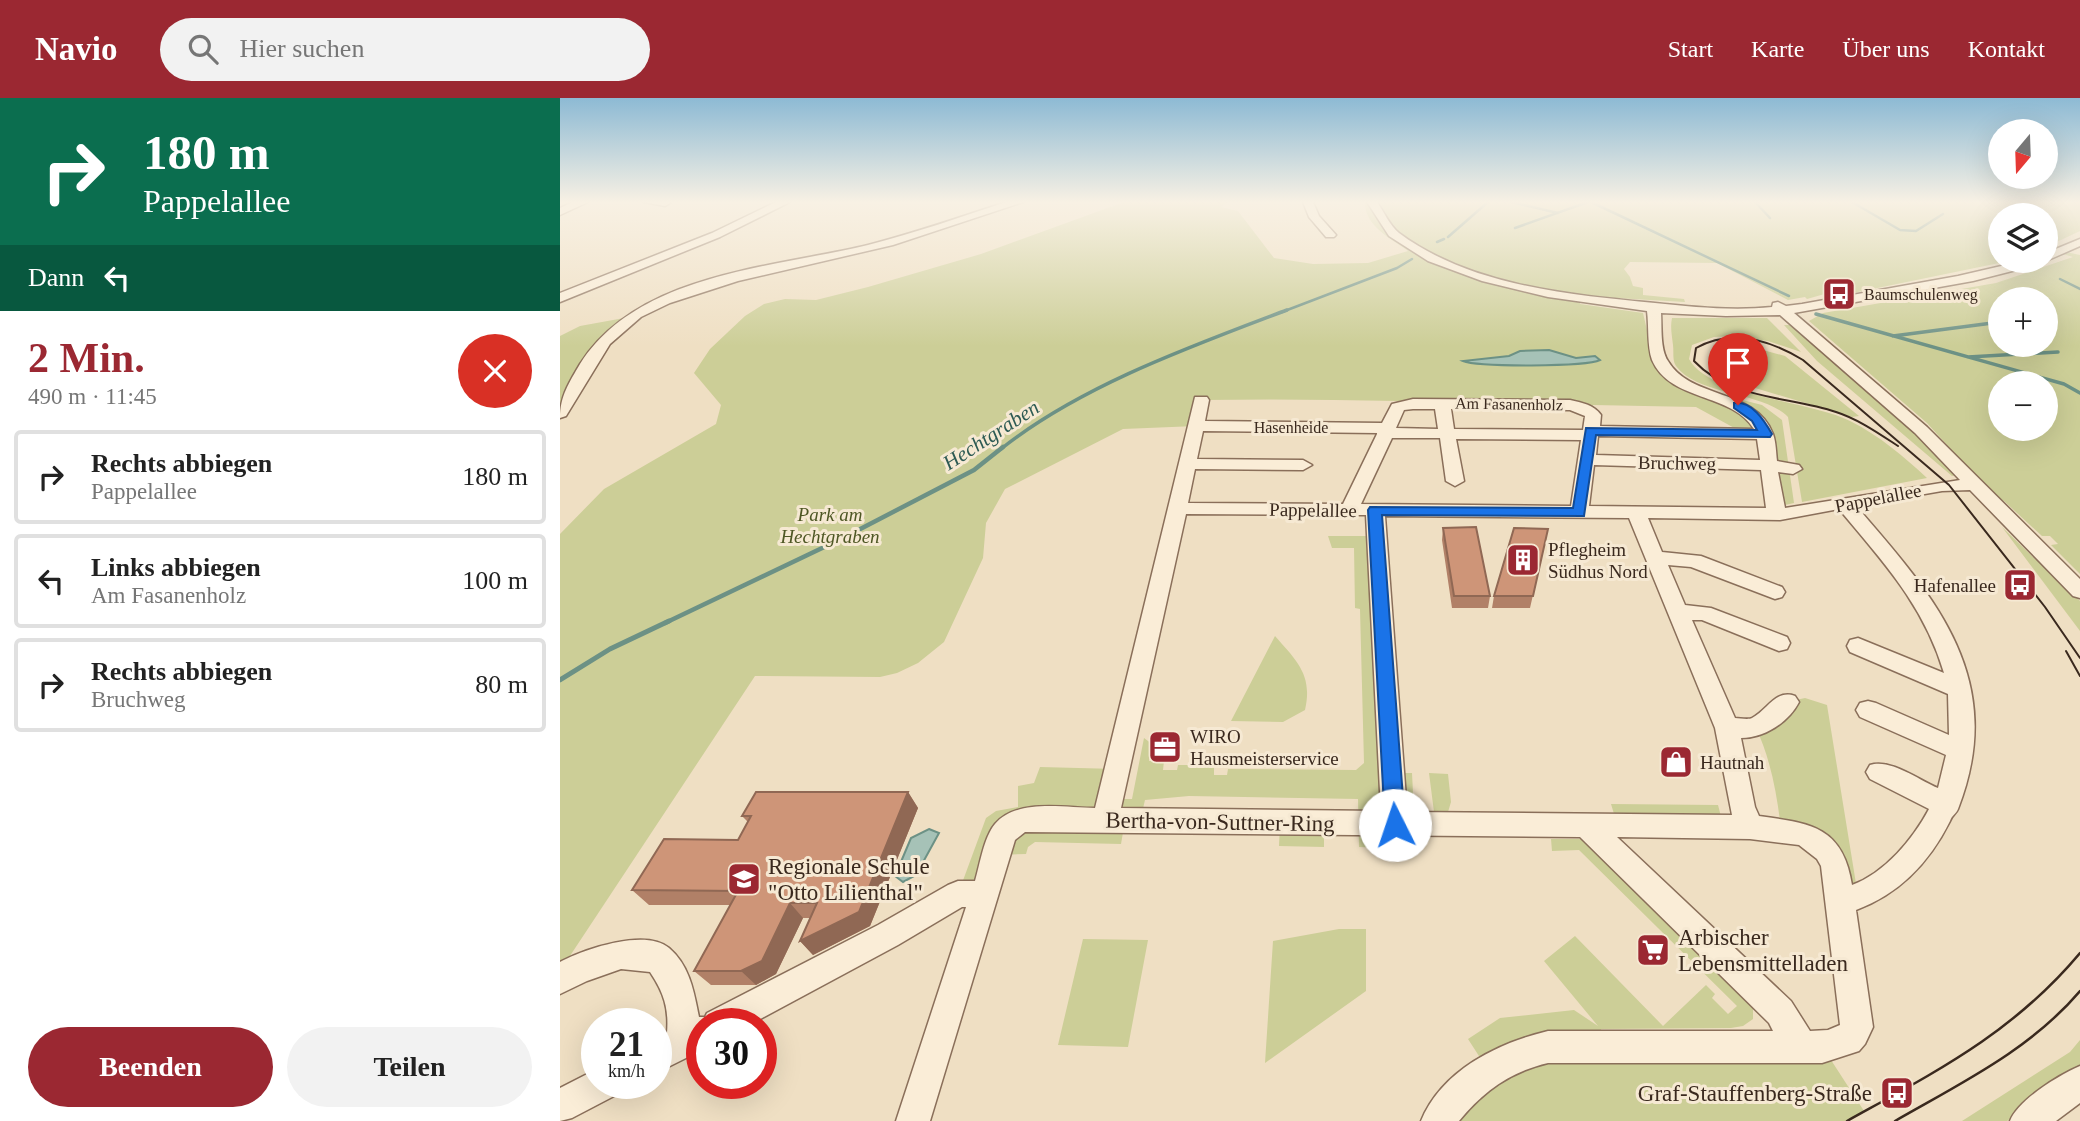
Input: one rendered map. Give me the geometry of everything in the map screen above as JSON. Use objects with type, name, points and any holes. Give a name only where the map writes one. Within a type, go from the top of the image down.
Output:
[{"type":"street","points":[[563,295],[678,250]]},
{"type":"street","points":[[560,413],[598,349],[613,331],[635,316],[660,303],[724,282],[858,250]]},
{"type":"street","points":[[1420,250],[1460,270],[1552,295],[1653,307],[1752,313],[1881,294],[1990,273]]},
{"type":"street","points":[[1653,307],[1658,356],[1666,368],[1682,381],[1747,410],[1757,418],[1765,434],[1774,506],[1780,514]]},
{"type":"street","points":[[1779,308],[1921,430],[2080,591]]},
{"type":"street","points":[[1105,820],[1201,400]]},
{"type":"street","name":"Am Fasanenholz","points":[[1349,510],[1386,430],[1398,407],[1413,404],[1577,406],[1593,415],[1590,433],[1449,434],[1386,430]]},
{"type":"street","name":"Am Fasanenholz","points":[[1443,404],[1455,481]]},
{"type":"street","name":"Hasenheide","points":[[1195,426],[1386,430]]},
{"type":"street","points":[[1579,513],[1590,433]]},
{"type":"street","name":"Bruchweg","points":[[1590,433],[1765,434]]},
{"type":"street","name":"Bruchweg","points":[[1587,460],[1768,465],[1793,469]]},
{"type":"street","name":"Hasenheide","points":[[1188,464],[1303,465]]},
{"type":"street","name":"Pappelallee","points":[[1178,508],[1780,514],[1845,505],[1937,487],[1975,484]]},
{"type":"street","points":[[1841,902],[1877,887],[1904,865],[1928,837],[1947,806],[1961,751],[1962,731],[1959,689],[1945,641],[1922,598],[1845,505]]},
{"type":"street","points":[[1375,510],[1395,825]]},
{"type":"street","points":[[1636,513],[1727,728],[1742,807],[1750,828]]},
{"type":"street","points":[[1655,558],[1694,561],[1775,592]]},
{"type":"street","points":[[1678,612],[1704,612],[1779,643]]},
{"type":"street","points":[[1858,646],[1959,689]]},
{"type":"street","points":[[1727,728],[1756,728],[1787,702]]},
{"type":"street","points":[[1868,709],[1961,751]]},
{"type":"street","points":[[1879,772],[1947,806]]},
{"type":"street","name":"Bertha-von-Suttner-Ring","points":[[913,1121],[1004,833],[1019,821],[1035,819],[1781,829],[1805,834],[1827,850],[1835,864],[1857,1027],[1853,1036],[1842,1044],[1801,1047],[1534,1049],[1504,1059],[1488,1069],[1455,1099],[1438,1121]]},
{"type":"street","points":[[1587,826],[1780,1012],[1801,1047]]},
{"type":"street","points":[[749,1008],[888,935],[958,894],[985,894]]},
{"type":"street","points":[[560,979],[579,968],[621,954],[658,958],[678,986],[684,1022],[680,1044]]},
{"type":"street","points":[[2027,1121],[2080,1083]]},
{"type":"street","points":[[560,1106],[581,1095]]},
{"type":"green space","name":"Park am Hechtgraben","points":[[993,250],[1268,250],[1274,258],[1313,264],[1368,263],[1408,251],[1406,250],[1988,250],[1988,265],[1853,293],[1828,293],[1807,299],[1805,297],[1788,300],[1717,263],[1630,262],[1624,269],[1633,286],[1643,288],[1643,295],[1684,299],[1685,302],[1581,296],[1580,304],[1643,313],[1652,352],[1661,369],[1737,409],[1759,430],[1738,430],[1696,407],[1593,405],[1592,408],[1299,400],[1201,400],[1196,426],[1123,429],[1005,489],[986,523],[983,558],[944,642],[918,663],[897,673],[880,677],[755,676],[560,971],[560,534],[604,489],[716,424],[721,405],[694,373],[710,349],[745,316],[764,304],[785,299],[816,300]]},
{"type":"green space","points":[[2066,252],[2080,255],[2080,574],[2051,545],[2058,544],[2050,536],[2042,536],[2004,501],[1992,495],[1927,423],[1809,321],[1823,313],[1996,283],[2026,273],[2058,273],[2058,262],[2073,257],[2063,254]]},
{"type":"green space","points":[[635,316],[598,349],[560,413],[560,336],[580,326]]},
{"type":"green space","points":[[1672,318],[1767,318],[1801,352],[1768,341],[1734,336],[1714,337],[1692,345],[1689,359],[1700,371],[1738,390],[1811,408],[1850,421],[1891,447],[1927,478],[1802,502],[1788,417],[1763,402],[1699,383],[1686,376],[1674,361]]},
{"type":"green space","points":[[1784,325],[1791,325],[1801,332],[1903,420],[1957,475],[1952,476],[1817,361]]},
{"type":"green space","points":[[1745,345],[1785,356],[1859,416],[1852,417],[1732,381],[1717,374],[1709,366],[1709,357],[1714,349]]},
{"type":"green space","points":[[1715,393],[1762,405],[1782,420],[1794,503],[1785,505],[1780,501],[1770,432]]},
{"type":"green space","points":[[2002,527],[2036,560],[2041,560],[2080,601],[2080,631]]},
{"type":"green space","points":[[1328,536],[1377,536],[1392,773],[1412,773],[1414,812],[1404,812],[1390,800],[1392,836],[1384,848],[1359,847],[1358,799],[1189,796],[1145,800],[1140,821],[1125,821],[1121,844],[1035,842],[1028,847],[1026,854],[998,855],[985,894],[958,894],[986,818],[996,811],[1018,807],[1018,786],[1034,783],[1040,767],[1117,769],[1111,799],[1132,799],[1144,738],[1152,744],[1149,761],[1164,761],[1163,770],[1177,770],[1178,765],[1214,765],[1214,775],[1227,775],[1228,769],[1356,770],[1364,763],[1360,609],[1355,608],[1354,548],[1332,548]]},
{"type":"green space","points":[[1275,636],[1296,661],[1305,678],[1305,710],[1283,722],[1231,721]]},
{"type":"green space","points":[[1805,698],[1827,705],[1858,896],[1835,865],[1781,829],[1773,778],[1756,728],[1787,702]]},
{"type":"green space","points":[[1429,773],[1448,774],[1451,802],[1448,812],[1434,812]]},
{"type":"green space","points":[[1611,804],[1718,805],[1724,828],[1618,827]]},
{"type":"green space","points":[[1280,823],[1324,824],[1324,847],[1279,846]]},
{"type":"green space","points":[[1551,839],[1583,839],[1753,1007],[1753,1019],[1743,1026],[1731,1028],[1601,1029],[1604,1047],[1831,1060],[1864,1111],[1847,1121],[1438,1121],[1488,1070],[1468,1039],[1500,1018],[1574,1010],[1598,1026],[1544,961],[1575,936],[1663,1026],[1706,985],[1715,994],[1712,998],[1728,1014],[1737,1006],[1579,850],[1552,851]]},
{"type":"green space","points":[[1339,929],[1366,929],[1366,991],[1265,1063],[1273,941]]},
{"type":"green space","points":[[1083,939],[1148,940],[1128,1047],[1058,1045]]},
{"type":"green space","points":[[2080,1040],[2080,1069],[2007,1121],[1962,1121],[2070,1052]]},
{"type":"shaded area","points":[[1549,350],[1576,358],[1595,356],[1600,360],[1575,364],[1532,365],[1463,361],[1509,356],[1520,351]]},
{"type":"shaded area","points":[[929,829],[939,833],[916,875],[903,882],[895,876],[911,838]]},
{"type":"building","points":[[1476,527],[1490,596],[1454,596],[1443,528]]},
{"type":"building","points":[[1514,528],[1548,529],[1533,596],[1494,596]]},
{"type":"building","name":"Regionale Schule \"Otto Lilienthal\"","points":[[756,792],[908,792],[859,912],[800,941],[817,903],[790,903],[762,961],[741,971],[694,971],[738,891],[632,890],[664,839],[738,840],[751,816],[742,816]]},
{"type":"waterway","points":[[1692,250],[1789,296]]},
{"type":"waterway","name":"Hechtgraben","points":[[1282,312],[1397,268],[1412,259]]},
{"type":"waterway","points":[[2060,279],[2080,289]]},
{"type":"waterway","name":"Hechtgraben","points":[[1001,449],[1066,406],[1138,369],[1287,310]]},
{"type":"waterway","points":[[1816,314],[1894,336]]},
{"type":"waterway","points":[[1894,336],[1988,324]]},
{"type":"waterway","points":[[1894,336],[1968,357]]},
{"type":"waterway","points":[[1968,357],[1988,356]]},
{"type":"waterway","points":[[1968,357],[2064,384],[2080,393]]},
{"type":"waterway","name":"Hechtgraben","points":[[665,623],[841,539],[974,470],[1003,447]]},
{"type":"waterway","name":"Hechtgraben","points":[[560,680],[610,649],[669,621]]},
{"type":"tram line","points":[[1898,446],[1844,415],[1761,395],[1725,383],[1694,361],[1696,348],[1723,339],[1751,339],[1777,347],[1803,360],[1949,485],[2045,607],[2080,658]]},
{"type":"tram line","points":[[2066,651],[2080,676]]},
{"type":"tram line","points":[[1847,1121],[1943,1067],[2001,1028],[2028,1006],[2080,953]]},
{"type":"tram line","points":[[1895,1121],[2017,1048],[2039,1031],[2080,991]]},
{"type":"place","name":"Baumschulenweg","points":[[1839,294]]},
{"type":"place","name":"Pflegheim Südhus Nord","points":[[1523,560]]},
{"type":"place","name":"Hafenallee","points":[[2020,585]]},
{"type":"place","name":"WIRO Hausmeisterservice","points":[[1165,747]]},
{"type":"place","name":"Hautnah","points":[[1676,762]]},
{"type":"place","name":"Regionale Schule \"Otto Lilienthal\"","points":[[744,879]]},
{"type":"place","name":"Arbischer Lebensmittelladen","points":[[1653,950]]},
{"type":"place","name":"Graf-Stauffenberg-Straße","points":[[1897,1093]]},
{"type":"route","points":[[1395,825],[1375,510],[1579,513],[1591,431],[1765,434],[1757,418],[1738,405]]}]
